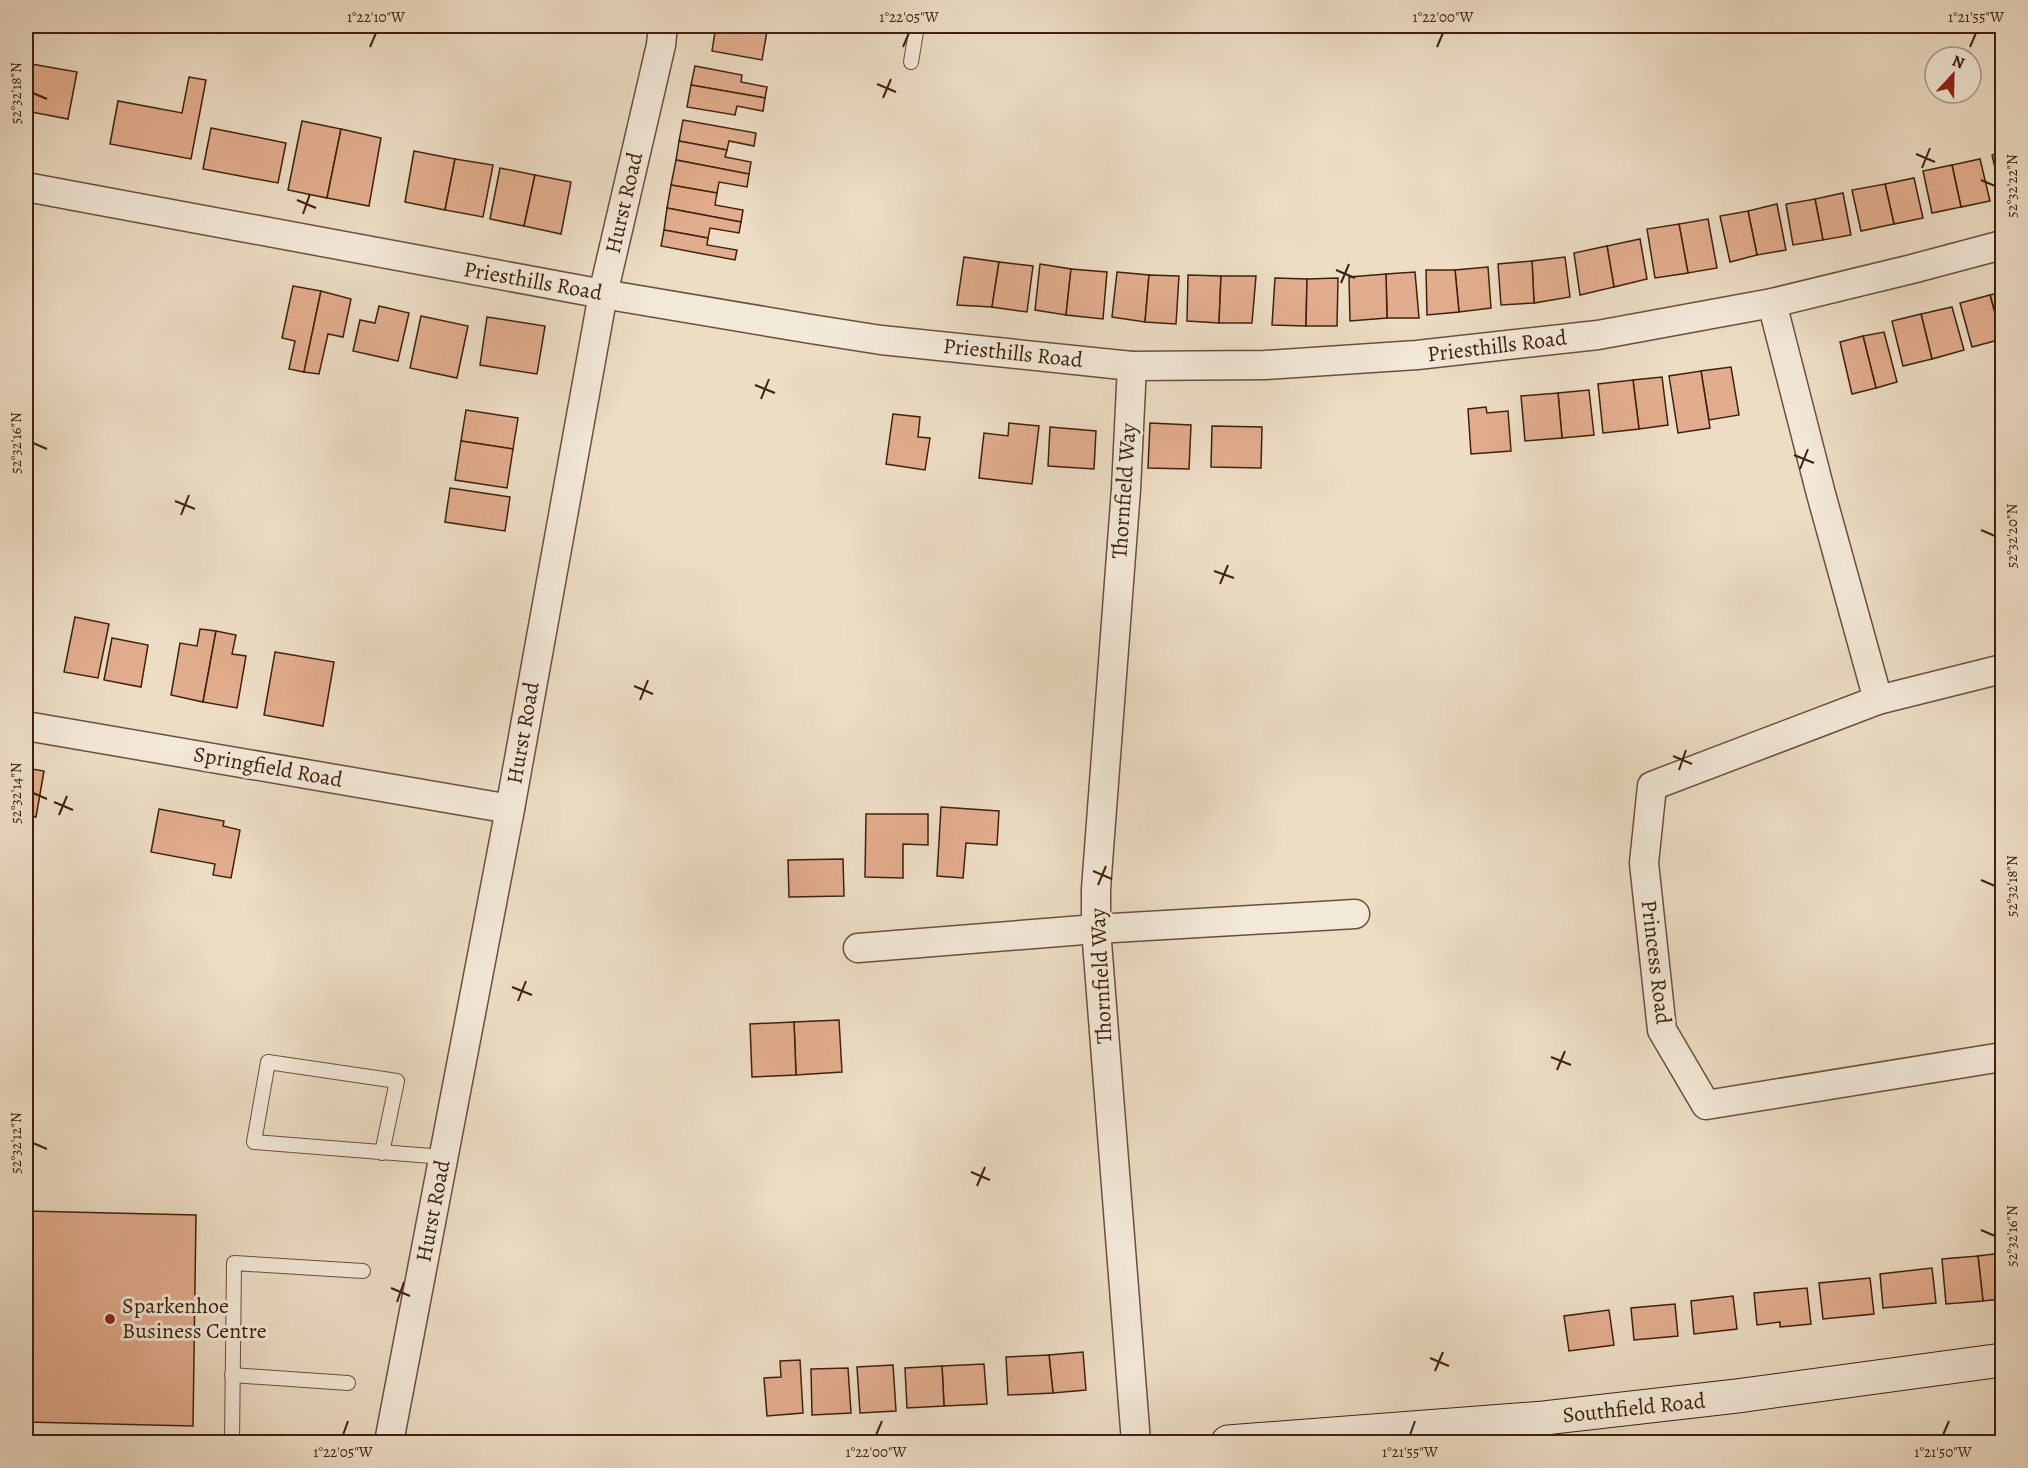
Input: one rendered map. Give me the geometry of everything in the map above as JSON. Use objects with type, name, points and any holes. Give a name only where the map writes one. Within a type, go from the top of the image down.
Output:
[{"type":"main road","name":"Southfield Road","points":[[1228,1443],[1544,1418],[1737,1396],[2002,1360]]},
{"type":"street","name":"Hurst Road","points":[[389,1443],[510,809],[603,294],[662,45],[663,26]]},
{"type":"street","name":"Priesthills Road","points":[[26,187],[603,294],[881,340],[1132,366],[1264,365],[1417,355],[1598,334],[1772,303],[2002,245]]},
{"type":"street","points":[[1772,303],[1821,494],[1878,700]]},
{"type":"street","name":"Thornfield Way","points":[[1132,366],[1126,489],[1096,889],[1096,929],[1136,1443]]},
{"type":"street","name":"Princess Road","points":[[2002,669],[1878,700],[1652,786],[1644,863],[1662,1030],[1706,1105],[2002,1057]]},
{"type":"street","name":"Springfield Road","points":[[26,726],[510,809]]},
{"type":"street","points":[[858,948],[1096,929],[1354,914]]},
{"type":"lane","points":[[911,62],[917,26]]},
{"type":"lane","points":[[382,1153],[397,1081],[268,1062],[254,1142],[382,1153],[444,1157]]},
{"type":"lane","points":[[232,1443],[234,1263],[363,1271]]},
{"type":"lane","points":[[232,1375],[348,1383]]},
{"type":"building","points":[[716,26],[736,26],[767,31],[762,60],[712,51]]},
{"type":"building","points":[[26,63],[77,72],[68,119],[26,111]]},
{"type":"building","points":[[695,66],[742,75],[741,82],[767,87],[765,98],[691,85]]},
{"type":"building","points":[[189,77],[206,80],[191,159],[110,144],[118,101],[182,113]]},
{"type":"building","points":[[691,85],[765,98],[763,111],[737,106],[735,115],[687,107]]},
{"type":"building","points":[[683,120],[756,133],[754,146],[729,141],[727,150],[679,141]]},
{"type":"building","points":[[302,121],[341,129],[327,198],[288,190]]},
{"type":"building","points":[[211,128],[286,143],[278,183],[203,169]]},
{"type":"building","points":[[341,129],[381,138],[369,206],[327,198]]},
{"type":"building","points":[[679,141],[727,150],[725,157],[751,162],[749,174],[676,160]]},
{"type":"building","points":[[414,151],[455,159],[445,210],[405,202]]},
{"type":"building","points":[[2002,152],[2002,192],[2001,193],[1992,155]]},
{"type":"building","points":[[455,159],[493,165],[483,217],[445,210]]},
{"type":"building","points":[[1980,159],[1990,201],[1961,207],[1952,165]]},
{"type":"building","points":[[676,160],[749,174],[747,187],[719,182],[717,193],[671,185]]},
{"type":"building","points":[[1952,165],[1961,207],[1932,213],[1923,171]]},
{"type":"building","points":[[500,168],[535,175],[524,226],[490,219]]},
{"type":"building","points":[[535,175],[571,182],[561,234],[524,226]]},
{"type":"building","points":[[1914,178],[1923,218],[1894,224],[1885,184]]},
{"type":"building","points":[[1885,184],[1894,224],[1861,231],[1852,190]]},
{"type":"building","points":[[671,185],[717,193],[715,205],[743,210],[741,222],[667,208]]},
{"type":"building","points":[[1843,193],[1851,235],[1823,240],[1815,199]]},
{"type":"building","points":[[1815,199],[1823,240],[1793,245],[1786,204]]},
{"type":"building","points":[[1777,204],[1786,250],[1757,255],[1748,211]]},
{"type":"building","points":[[667,208],[741,222],[739,233],[710,228],[708,238],[664,230]]},
{"type":"building","points":[[1748,211],[1757,255],[1730,262],[1720,216]]},
{"type":"building","points":[[1708,219],[1717,268],[1688,273],[1679,224]]},
{"type":"building","points":[[1679,224],[1688,273],[1655,278],[1647,229]]},
{"type":"building","points":[[664,230],[708,238],[707,245],[737,250],[735,260],[661,246]]},
{"type":"building","points":[[1640,239],[1647,279],[1614,287],[1607,246]]},
{"type":"building","points":[[1607,246],[1614,287],[1580,295],[1574,253]]},
{"type":"building","points":[[964,257],[999,262],[992,307],[957,305]]},
{"type":"building","points":[[1565,257],[1570,297],[1534,303],[1532,261]]},
{"type":"building","points":[[1532,261],[1534,303],[1501,305],[1498,264]]},
{"type":"building","points":[[999,262],[1033,266],[1027,312],[992,307]]},
{"type":"building","points":[[1040,264],[1071,269],[1066,315],[1035,310]]},
{"type":"building","points":[[1488,267],[1491,308],[1459,312],[1455,270]]},
{"type":"building","points":[[1071,269],[1107,272],[1103,319],[1066,315]]},
{"type":"building","points":[[1426,270],[1455,270],[1459,312],[1427,315]]},
{"type":"building","points":[[1117,272],[1149,275],[1145,322],[1112,317]]},
{"type":"building","points":[[1415,272],[1419,318],[1387,318],[1386,274]]},
{"type":"building","points":[[1386,274],[1387,318],[1350,321],[1349,277]]},
{"type":"building","points":[[1149,275],[1179,276],[1176,324],[1145,322]]},
{"type":"building","points":[[1188,275],[1221,276],[1219,323],[1187,321]]},
{"type":"building","points":[[1221,276],[1256,276],[1252,323],[1219,323]]},
{"type":"building","points":[[1275,278],[1307,279],[1306,326],[1272,325]]},
{"type":"building","points":[[1338,278],[1337,326],[1306,326],[1307,279]]},
{"type":"building","points":[[293,286],[321,291],[304,372],[289,369],[295,341],[282,338]]},
{"type":"building","points":[[321,291],[351,299],[343,337],[328,334],[319,374],[304,372]]},
{"type":"building","points":[[2002,292],[2002,339],[1990,295]]},
{"type":"building","points":[[1990,295],[2002,339],[1972,347],[1960,303]]},
{"type":"building","points":[[379,306],[409,313],[398,361],[353,351],[360,320],[375,323]]},
{"type":"building","points":[[1952,307],[1964,350],[1932,359],[1921,314]]},
{"type":"building","points":[[1921,314],[1932,359],[1903,366],[1892,321]]},
{"type":"building","points":[[421,316],[468,326],[457,378],[410,368]]},
{"type":"building","points":[[487,317],[545,326],[537,374],[480,365]]},
{"type":"building","points":[[1884,332],[1897,382],[1876,388],[1863,336]]},
{"type":"building","points":[[1863,336],[1876,388],[1852,394],[1840,342]]},
{"type":"building","points":[[1731,367],[1739,415],[1709,420],[1701,371]]},
{"type":"building","points":[[1701,371],[1710,428],[1678,433],[1669,376]]},
{"type":"building","points":[[1662,377],[1668,425],[1639,429],[1633,380]]},
{"type":"building","points":[[1633,380],[1639,429],[1603,433],[1598,384]]},
{"type":"building","points":[[1589,390],[1594,435],[1562,438],[1558,393]]},
{"type":"building","points":[[1558,393],[1562,438],[1525,441],[1521,396]]},
{"type":"building","points":[[1486,407],[1487,413],[1508,411],[1511,451],[1471,454],[1468,409]]},
{"type":"building","points":[[466,410],[518,418],[513,449],[461,441]]},
{"type":"building","points":[[893,414],[920,417],[918,437],[930,438],[925,470],[886,464]]},
{"type":"building","points":[[1009,423],[1039,426],[1032,484],[979,478],[984,433],[1008,436]]},
{"type":"building","points":[[1150,423],[1191,425],[1189,469],[1148,468]]},
{"type":"building","points":[[1212,426],[1262,427],[1261,468],[1211,467]]},
{"type":"building","points":[[1050,427],[1096,431],[1094,469],[1048,466]]},
{"type":"building","points":[[461,441],[513,449],[507,488],[455,480]]},
{"type":"building","points":[[450,488],[510,497],[505,531],[445,522]]},
{"type":"building","points":[[75,617],[109,624],[98,678],[64,672]]},
{"type":"building","points":[[200,629],[216,631],[203,702],[171,695],[180,643],[197,646]]},
{"type":"building","points":[[216,631],[236,635],[232,654],[246,656],[237,708],[203,702]]},
{"type":"building","points":[[112,638],[148,645],[141,687],[104,680]]},
{"type":"building","points":[[275,652],[334,662],[323,726],[264,715]]},
{"type":"building","points":[[26,768],[44,771],[36,817],[26,815]]},
{"type":"building","points":[[941,807],[999,811],[997,845],[966,843],[963,878],[937,876]]},
{"type":"building","points":[[159,809],[224,821],[223,826],[240,830],[231,878],[213,875],[215,864],[151,852]]},
{"type":"building","points":[[866,814],[928,814],[928,845],[903,844],[903,878],[865,877]]},
{"type":"building","points":[[843,859],[844,896],[789,897],[788,860]]},
{"type":"building","points":[[839,1020],[842,1072],[796,1075],[794,1022]]},
{"type":"building","points":[[794,1022],[796,1075],[752,1077],[750,1024]]},
{"type":"building","name":"Sparkenhoe Business Centre","points":[[26,1211],[196,1215],[193,1426],[26,1422]]},
{"type":"building","points":[[2002,1253],[2002,1299],[1983,1301],[1978,1256]]},
{"type":"building","points":[[1978,1256],[1983,1301],[1946,1304],[1942,1259]]},
{"type":"building","points":[[1932,1268],[1936,1303],[1883,1308],[1880,1274]]},
{"type":"building","points":[[1870,1278],[1874,1314],[1823,1319],[1819,1283]]},
{"type":"building","points":[[1807,1288],[1811,1324],[1780,1327],[1780,1322],[1757,1325],[1754,1293]]},
{"type":"building","points":[[1733,1296],[1737,1329],[1694,1334],[1691,1301]]},
{"type":"building","points":[[1675,1304],[1678,1336],[1634,1340],[1631,1308]]},
{"type":"building","points":[[1609,1310],[1614,1345],[1569,1351],[1564,1316]]},
{"type":"building","points":[[1083,1352],[1086,1390],[1053,1393],[1049,1355]]},
{"type":"building","points":[[1049,1355],[1053,1393],[1008,1395],[1006,1357]]},
{"type":"building","points":[[800,1360],[803,1413],[767,1416],[764,1378],[781,1377],[780,1361]]},
{"type":"building","points":[[984,1364],[987,1404],[944,1406],[942,1366]]},
{"type":"building","points":[[893,1365],[896,1411],[860,1413],[857,1367]]},
{"type":"building","points":[[942,1366],[944,1406],[907,1408],[905,1368]]},
{"type":"building","points":[[848,1368],[851,1413],[812,1415],[811,1369]]},
{"type":"place","name":"Sparkenhoe Business Centre","points":[[110,1319]]}]
